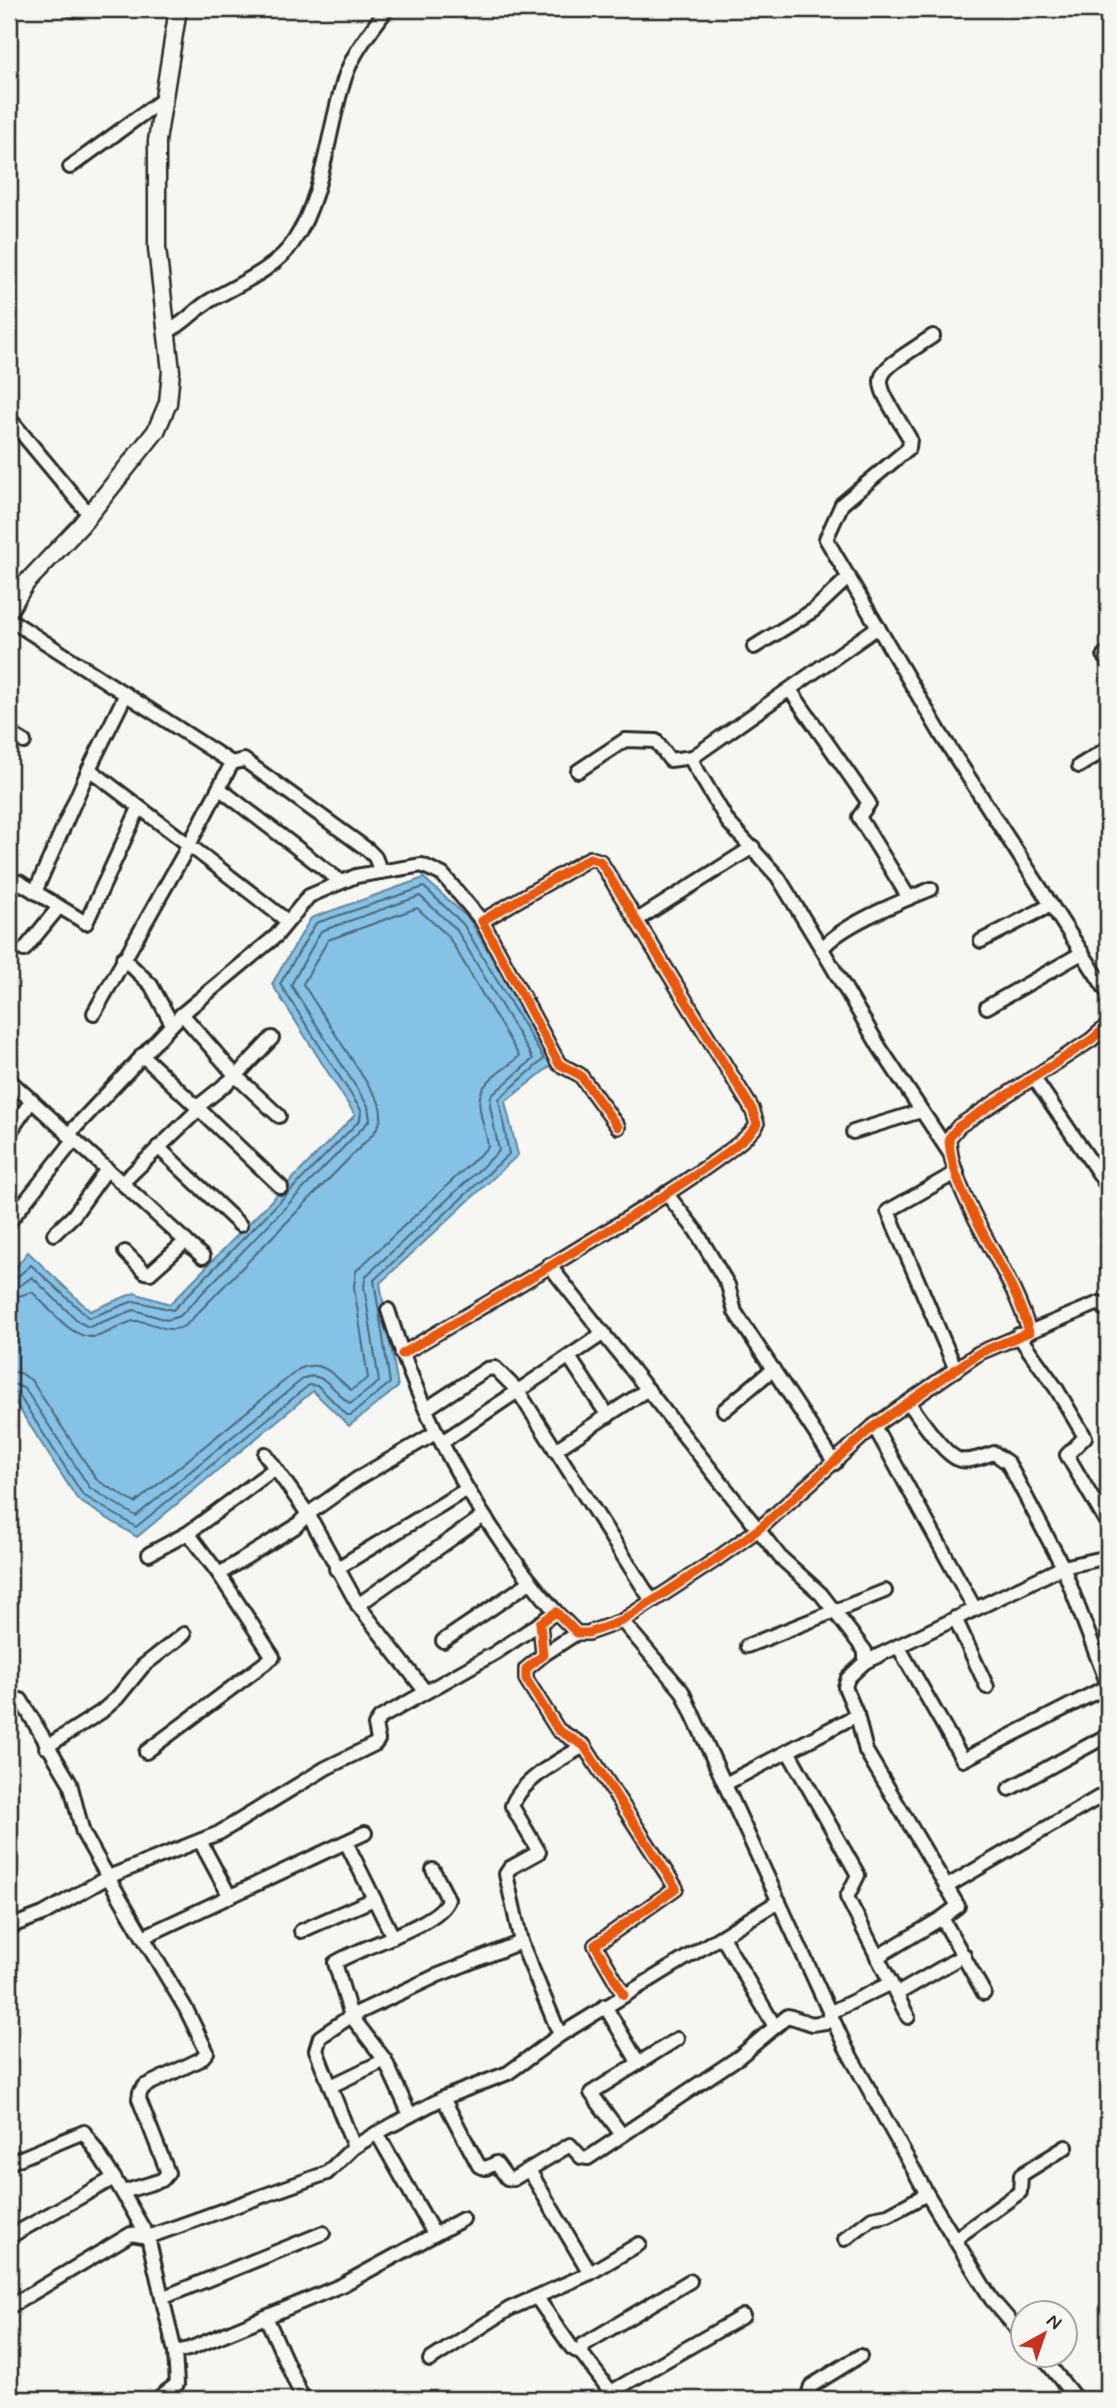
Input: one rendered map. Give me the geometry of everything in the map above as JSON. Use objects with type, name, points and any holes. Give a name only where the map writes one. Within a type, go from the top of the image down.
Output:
[{"type":"street","points":[[9,610],[26,583],[89,514],[156,431],[168,404],[171,371],[157,248],[157,141],[178,9]]},
{"type":"street","points":[[168,331],[201,306],[253,277],[293,243],[320,174],[346,77],[356,53],[387,9]]},
{"type":"street","points":[[70,167],[162,100]]},
{"type":"street","points":[[933,336],[886,368],[880,377],[881,390],[911,444],[905,453],[842,504],[825,534],[942,736],[1108,993]]},
{"type":"street","points":[[9,418],[89,514]]},
{"type":"street","points":[[754,647],[814,610],[832,589],[849,577]]},
{"type":"street","points":[[9,619],[232,762],[244,760],[368,850],[375,856],[381,872]]},
{"type":"street","points":[[578,771],[628,739],[656,741],[670,760],[693,757],[878,626]]},
{"type":"street","points":[[790,690],[869,803],[859,817],[909,898]]},
{"type":"street","points":[[35,892],[89,769],[126,694]]},
{"type":"street","points":[[9,733],[24,742]]},
{"type":"street","points":[[1079,766],[1108,748]]},
{"type":"street","points":[[693,757],[693,763],[728,822],[778,877],[880,1048],[949,1152],[972,1210],[1011,1282],[1024,1334],[1085,1437],[1067,1455],[1108,1525]]},
{"type":"street","points":[[93,1013],[189,845],[232,762]]},
{"type":"street","points":[[89,769],[286,920]]},
{"type":"street","points":[[220,789],[340,881]]},
{"type":"street","points":[[9,892],[19,882],[84,923],[88,921],[139,808]]},
{"type":"street","points":[[637,920],[753,847]]},
{"type":"street","points":[[402,1354],[666,1193],[746,1139],[757,1124],[752,1109],[596,858],[590,858],[482,921]]},
{"type":"street","points":[[9,1222],[71,1137],[142,1055],[182,1014],[276,936],[286,920],[309,896],[340,881],[408,865],[431,869],[443,875],[482,921],[559,1064],[580,1075],[618,1127]]},
{"type":"street","points":[[822,949],[869,917],[931,889]]},
{"type":"street","points":[[981,941],[1051,905]]},
{"type":"street","points":[[23,950],[59,907]]},
{"type":"street","points":[[987,1007],[1082,953]]},
{"type":"street","points":[[123,958],[150,985],[172,1024]]},
{"type":"street","points":[[182,1014],[236,1076],[279,1116]]},
{"type":"street","points":[[949,1152],[949,1138],[959,1126],[1106,1032]]},
{"type":"street","points":[[122,1183],[197,1109],[236,1076],[272,1038]]},
{"type":"street","points":[[142,1055],[281,1187]]},
{"type":"street","points":[[1034,1078],[1108,1186]]},
{"type":"street","points":[[9,1080],[203,1257]]},
{"type":"street","points":[[9,1133],[32,1100]]},
{"type":"street","points":[[853,1132],[921,1111]]},
{"type":"street","points":[[158,1147],[240,1225]]},
{"type":"street","points":[[54,1234],[74,1215],[107,1169]]},
{"type":"street","points":[[956,1370],[888,1211],[957,1171]]},
{"type":"street","points":[[666,1193],[696,1231],[728,1285],[734,1312],[835,1463]]},
{"type":"street","points":[[125,1252],[145,1272],[150,1273],[186,1241]]},
{"type":"street","points":[[549,1265],[780,1556],[821,1594],[865,1651],[866,1661]]},
{"type":"street","points":[[624,1995],[595,1945],[676,1888],[584,1746],[558,1730],[526,1679],[526,1669],[577,1633],[588,1633],[622,1621],[760,1528],[874,1426],[979,1353],[1099,1303],[1108,1311]]},
{"type":"street","points":[[388,1310],[402,1354],[426,1409],[482,1517],[530,1582],[577,1633]]},
{"type":"street","points":[[219,1574],[295,1527],[308,1514],[357,1479],[439,1437],[517,1391],[604,1333]]},
{"type":"street","points":[[569,1357],[608,1416]]},
{"type":"street","points":[[426,1409],[487,1369],[495,1368],[517,1391],[652,1601]]},
{"type":"street","points":[[724,1410],[773,1369]]},
{"type":"street","points":[[555,1450],[649,1389]]},
{"type":"street","points":[[898,1646],[962,1760],[1108,1686],[1063,1567],[1008,1462],[994,1454],[963,1461],[956,1458],[947,1452],[909,1403]]},
{"type":"street","points":[[874,1426],[975,1609]]},
{"type":"street","points":[[265,1454],[308,1514],[358,1605],[425,1691]]},
{"type":"street","points":[[149,1554],[188,1533],[274,1469]]},
{"type":"street","points":[[336,1569],[467,1489]]},
{"type":"street","points":[[358,1605],[482,1517]]},
{"type":"street","points":[[146,1752],[273,1657],[219,1574],[188,1533]]},
{"type":"street","points":[[877,1957],[943,1918],[958,1906],[866,1751],[845,1682],[866,1661],[955,1618],[1063,1567],[1108,1557]]},
{"type":"street","points":[[443,1641],[530,1582]]},
{"type":"street","points":[[747,1646],[832,1610],[886,1591]]},
{"type":"street","points":[[9,1927],[43,1914],[108,1877],[219,1833],[326,1768],[375,1744],[377,1721],[495,1653],[556,1612]]},
{"type":"street","points":[[955,1618],[987,1687]]},
{"type":"street","points":[[622,1621],[676,1681],[727,1783],[830,2017],[927,2194],[999,2310],[1009,2321]]},
{"type":"street","points":[[540,1623],[543,1656]]},
{"type":"street","points":[[46,1747],[101,1712],[117,1698],[143,1666],[184,1634]]},
{"type":"street","points":[[21,1700],[46,1747],[70,1783],[83,1832],[186,2009],[207,2052],[201,2059],[145,2086],[140,2092],[139,2099],[168,2173],[162,2180],[123,2192]]},
{"type":"street","points":[[727,1783],[857,1715]]},
{"type":"street","points":[[1009,1789],[1108,1735]]},
{"type":"street","points":[[560,2035],[521,1942],[506,1874],[510,1868],[539,1852],[512,1806],[522,1789],[584,1746]]},
{"type":"street","points":[[788,1751],[858,1875],[846,1894],[908,2017]]},
{"type":"street","points":[[946,1886],[1108,1792]]},
{"type":"street","points":[[143,1937],[365,1833]]},
{"type":"street","points":[[200,1841],[229,1895]]},
{"type":"street","points":[[346,1842],[393,1937]]},
{"type":"street","points":[[410,2115],[385,2060],[351,2016],[335,1964],[418,1925],[448,1902],[433,1870]]},
{"type":"street","points":[[301,1931],[374,1899]]},
{"type":"street","points":[[9,2307],[131,2234],[148,2237],[327,2173],[354,2147],[377,2133],[443,2098],[508,2073],[560,2035],[779,1901]]},
{"type":"street","points":[[943,1918],[984,1993]]},
{"type":"street","points":[[722,1937],[774,2025]]},
{"type":"street","points":[[354,2147],[316,2050],[316,2042],[351,2016],[436,1976],[521,1942]]},
{"type":"street","points":[[443,2098],[479,2166],[486,2168],[496,2162],[510,2180],[570,2145],[584,2159],[749,2050],[788,2015],[812,2024],[964,1955]]},
{"type":"street","points":[[605,2007],[638,2062]]},
{"type":"street","points":[[622,2135],[591,2093],[677,2039]]},
{"type":"street","points":[[331,2086],[385,2060]]},
{"type":"street","points":[[9,2163],[84,2132],[123,2192],[148,2237],[175,2352],[177,2384],[156,2399]]},
{"type":"street","points":[[377,2133],[434,2234]]},
{"type":"street","points":[[954,2239],[1017,2194],[1021,2175],[1066,2147]]},
{"type":"street","points":[[530,2170],[590,2273]]},
{"type":"street","points":[[9,2237],[114,2178]]},
{"type":"street","points":[[845,2239],[872,2218],[888,2215],[927,2194]]},
{"type":"street","points":[[175,2352],[189,2349],[342,2285],[463,2219]]},
{"type":"street","points":[[162,2298],[323,2234]]},
{"type":"street","points":[[430,2360],[509,2309],[590,2273],[639,2244]]},
{"type":"street","points":[[582,2354],[587,2340],[690,2281]]},
{"type":"street","points":[[537,2298],[572,2348],[582,2354],[611,2396],[743,2316]]},
{"type":"street","points":[[266,2317],[303,2399]]},
{"type":"street","points":[[813,2399],[809,2393],[811,2386],[860,2356]]},
{"type":"street","points":[[1053,2370],[1076,2399]]},
{"type":"water","points":[[424,878],[469,919],[554,1063],[505,1102],[518,1155],[380,1283],[398,1387],[349,1426],[313,1391],[137,1537],[78,1500],[9,1393],[9,1276],[28,1252],[90,1311],[134,1293],[170,1304],[355,1115],[272,984],[311,918]]},
{"type":"cycle path","points":[[402,1354],[652,1203],[740,1142],[757,1124],[752,1109],[600,861],[590,858],[482,921],[559,1064],[580,1075],[618,1127]]},
{"type":"cycle path","points":[[624,1995],[595,1945],[676,1888],[584,1746],[558,1730],[526,1679],[526,1669],[543,1655],[540,1623],[556,1612],[577,1633],[588,1633],[622,1621],[760,1528],[874,1426],[979,1353],[1029,1332],[1010,1284],[960,1184],[952,1160],[949,1138],[959,1126],[1091,1040],[1108,1025]]}]
